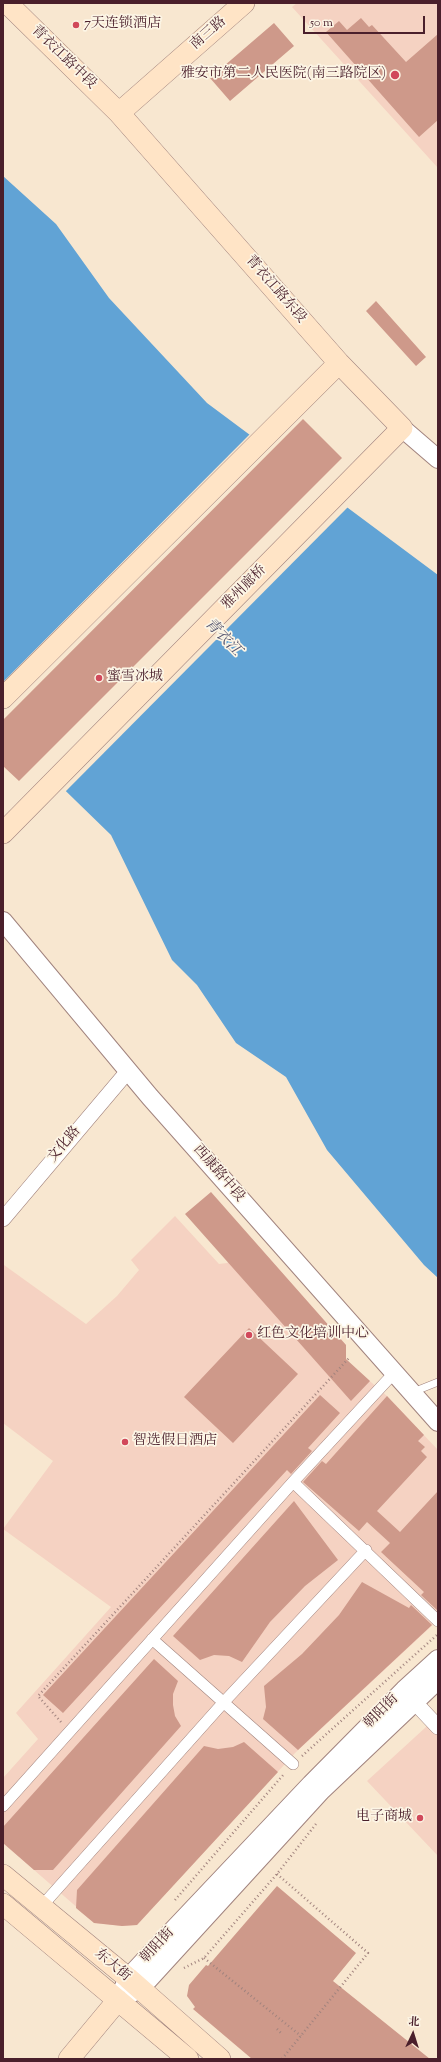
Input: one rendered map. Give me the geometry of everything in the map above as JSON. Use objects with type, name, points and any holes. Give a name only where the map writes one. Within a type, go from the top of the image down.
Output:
[{"type":"main road","name":"青衣江路中段","points":[[7,3],[119,113]]},
{"type":"main road","name":"南三路","points":[[119,113],[244,3]]},
{"type":"main road","name":"青衣江路东段","points":[[119,113],[339,364],[402,428]]},
{"type":"main road","points":[[3,698],[339,364]]},
{"type":"main road","name":"雅州廊桥","points":[[3,833],[402,428]]},
{"type":"main road","name":"东大街","points":[[3,1875],[134,1984],[220,2059]]},
{"type":"main road","name":"东大街","points":[[3,1904],[188,2059]]},
{"type":"main road","points":[[69,2059],[118,2000]]},
{"type":"street","name":"青衣江路东段","points":[[402,428],[438,459]]},
{"type":"street","name":"西康路中段","points":[[3,921],[128,1071],[410,1393],[438,1422]]},
{"type":"street","name":"文化路","points":[[3,1220],[128,1071]]},
{"type":"street","points":[[3,1806],[293,1482],[394,1373]]},
{"type":"street","points":[[293,1482],[366,1550],[438,1621]]},
{"type":"street","points":[[41,1907],[223,1703],[366,1550]]},
{"type":"street","points":[[152,1639],[293,1764]]},
{"type":"street","name":"朝阳街","points":[[118,2000],[321,1792],[409,1696],[438,1659]]},
{"type":"street","name":"朝阳街","points":[[409,1696],[438,1680]]},
{"type":"street","points":[[409,1696],[438,1727]]},
{"type":"lane","points":[[410,1393],[438,1382]]},
{"type":"path","points":[[70,1732],[38,1696],[348,1358]]},
{"type":"path","points":[[170,1906],[293,1764],[438,1633]]},
{"type":"path","points":[[182,1968],[204,1958],[277,1874],[320,1818]]},
{"type":"path","points":[[277,1874],[368,1953],[282,2059]]},
{"type":"path","points":[[204,1958],[301,2036]]},
{"type":"path","points":[[277,2029],[282,2034]]},
{"type":"shaded area","name":"雅安市第二人民医院(南三路院区)","points":[[297,3],[438,3],[438,168],[292,7]]},
{"type":"shaded area","points":[[175,1216],[219,1264],[227,1263],[253,1240],[346,1345],[346,1350],[342,1354],[342,1357],[387,1396],[438,1450],[438,1620],[295,1753],[137,1925],[122,1926],[95,1923],[3,1843],[3,1778],[38,1739],[16,1713],[111,1607],[3,1529],[53,1461],[3,1423],[3,1267],[4,1265],[86,1324],[117,1296],[139,1270],[131,1260]]},
{"type":"shaded area","name":"电子商城","points":[[438,1716],[438,1856],[367,1781]]},
{"type":"water","name":"青衣江","points":[[3,176],[56,224],[109,298],[207,403],[438,575],[438,1278],[424,1265],[327,1150],[286,1077],[236,1043],[197,985],[172,960],[111,835],[3,730]]},
{"type":"pier","points":[[251,433],[349,506],[64,793],[3,733],[3,682]]},
{"type":"building","points":[[361,18],[369,27],[372,25],[406,62],[438,34],[438,120],[419,137],[326,32],[339,21],[347,30]]},
{"type":"building","points":[[274,23],[294,46],[230,101],[210,78]]},
{"type":"building","points":[[376,301],[426,357],[416,366],[366,311]]},
{"type":"building","points":[[303,419],[342,458],[19,781],[3,766],[3,720]]},
{"type":"building","points":[[211,1192],[346,1345],[346,1359],[370,1381],[351,1401],[185,1214]]},
{"type":"building","points":[[249,1328],[298,1374],[233,1443],[184,1397]]},
{"type":"building","points":[[320,1395],[340,1413],[308,1448],[312,1451],[291,1474],[287,1470],[63,1713],[43,1695]]},
{"type":"building","points":[[387,1396],[424,1435],[418,1441],[425,1447],[421,1451],[427,1457],[377,1511],[400,1532],[438,1491],[438,1611],[421,1595],[424,1592],[381,1552],[390,1543],[367,1522],[359,1531],[303,1482],[322,1461],[326,1464]]},
{"type":"building","points":[[294,1501],[338,1560],[305,1586],[270,1622],[242,1662],[229,1656],[214,1655],[200,1660],[173,1636]]},
{"type":"building","points":[[362,1582],[409,1608],[411,1605],[432,1625],[298,1750],[263,1719],[266,1707],[264,1686],[302,1654],[339,1615]]},
{"type":"building","points":[[154,1659],[178,1681],[173,1694],[173,1705],[175,1716],[181,1726],[53,1870],[34,1870],[3,1843],[3,1827]]},
{"type":"building","points":[[244,1742],[278,1772],[137,1925],[122,1926],[94,1923],[76,1908],[77,1890],[204,1746],[218,1749],[233,1747]]},
{"type":"building","points":[[277,1886],[356,1953],[333,1981],[430,2059],[252,2059],[193,2009],[195,2007],[187,1996],[189,1985],[206,1965],[208,1966]]},
{"type":"place","name":"7天连锁酒店","points":[[76,25]]},
{"type":"place","name":"雅安市第二人民医院(南三路院区)","points":[[395,75]]},
{"type":"place","name":"蜜雪冰城","points":[[99,678]]},
{"type":"place","name":"红色文化培训中心","points":[[249,1335]]},
{"type":"place","name":"智选假日酒店","points":[[125,1442]]},
{"type":"place","name":"电子商城","points":[[420,1818]]}]
